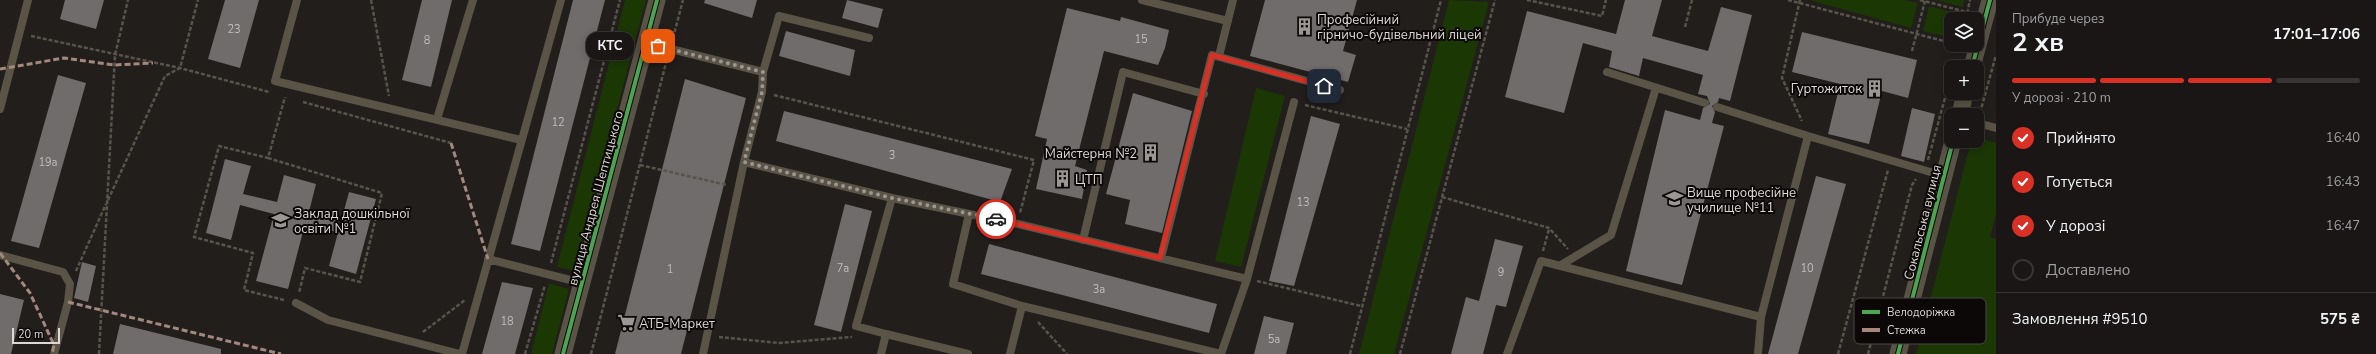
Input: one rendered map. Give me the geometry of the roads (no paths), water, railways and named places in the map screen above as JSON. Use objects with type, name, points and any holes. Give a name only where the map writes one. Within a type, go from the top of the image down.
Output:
[{"type":"street","name":"вулиця Андрея Шептицького","points":[[563,354],[647,43],[657,0]]},
{"type":"street","points":[[1974,60],[1990,0]]},
{"type":"street","name":"Сокальська вулиця","points":[[1912,298],[1951,148]]},
{"type":"street","name":"Сокальська вулиця","points":[[1898,354],[1901,344]]},
{"type":"lane","points":[[0,109],[28,0]]},
{"type":"lane","points":[[297,0],[275,81],[391,107],[521,140]]},
{"type":"lane","points":[[437,119],[473,0]]},
{"type":"lane","points":[[296,303],[328,320],[461,354],[561,0]]},
{"type":"lane","points":[[1142,0],[1228,21]]},
{"type":"lane","points":[[1219,56],[1233,0]]},
{"type":"lane","points":[[702,354],[738,188],[762,92],[763,72],[779,16],[869,38]]},
{"type":"lane","points":[[647,43],[763,72]]},
{"type":"lane","points":[[1160,258],[1204,94],[1212,55],[1340,90]]},
{"type":"lane","points":[[1084,240],[1123,72],[1204,94]]},
{"type":"lane","points":[[1607,72],[1705,103]]},
{"type":"lane","points":[[1560,265],[1611,235],[1656,88]]},
{"type":"lane","points":[[968,214],[953,284],[1022,306],[1221,354],[1247,279],[1294,102]]},
{"type":"lane","points":[[1717,107],[1808,136],[1944,176]]},
{"type":"lane","points":[[1984,125],[1996,128]]},
{"type":"lane","points":[[1758,354],[1761,317],[1808,136]]},
{"type":"lane","points":[[744,162],[892,198],[1018,224],[1247,279]]},
{"type":"lane","points":[[892,198],[856,326],[968,354]]},
{"type":"lane","points":[[0,255],[63,272],[70,284],[68,302],[54,354]]},
{"type":"lane","points":[[488,259],[582,283]]},
{"type":"lane","points":[[1507,354],[1540,260],[1761,317]]},
{"type":"lane","points":[[1010,354],[1022,306]]},
{"type":"lane","points":[[880,354],[886,334]]},
{"type":"place","name":"Професійний гірничо-будівельний ліцей","points":[[1304,26]]},
{"type":"place","name":"КТС","points":[[658,46]]},
{"type":"place","name":"Гуртожиток","points":[[1875,88]]},
{"type":"place","name":"Майстерня №2","points":[[1150,153]]},
{"type":"place","name":"ЦТП","points":[[1062,179]]},
{"type":"place","name":"Вище професійне училище №11","points":[[1674,199]]},
{"type":"place","name":"Заклад дошкільної освіти №1","points":[[281,220]]},
{"type":"place","name":"АТБ-Маркет","points":[[626,323]]}]
